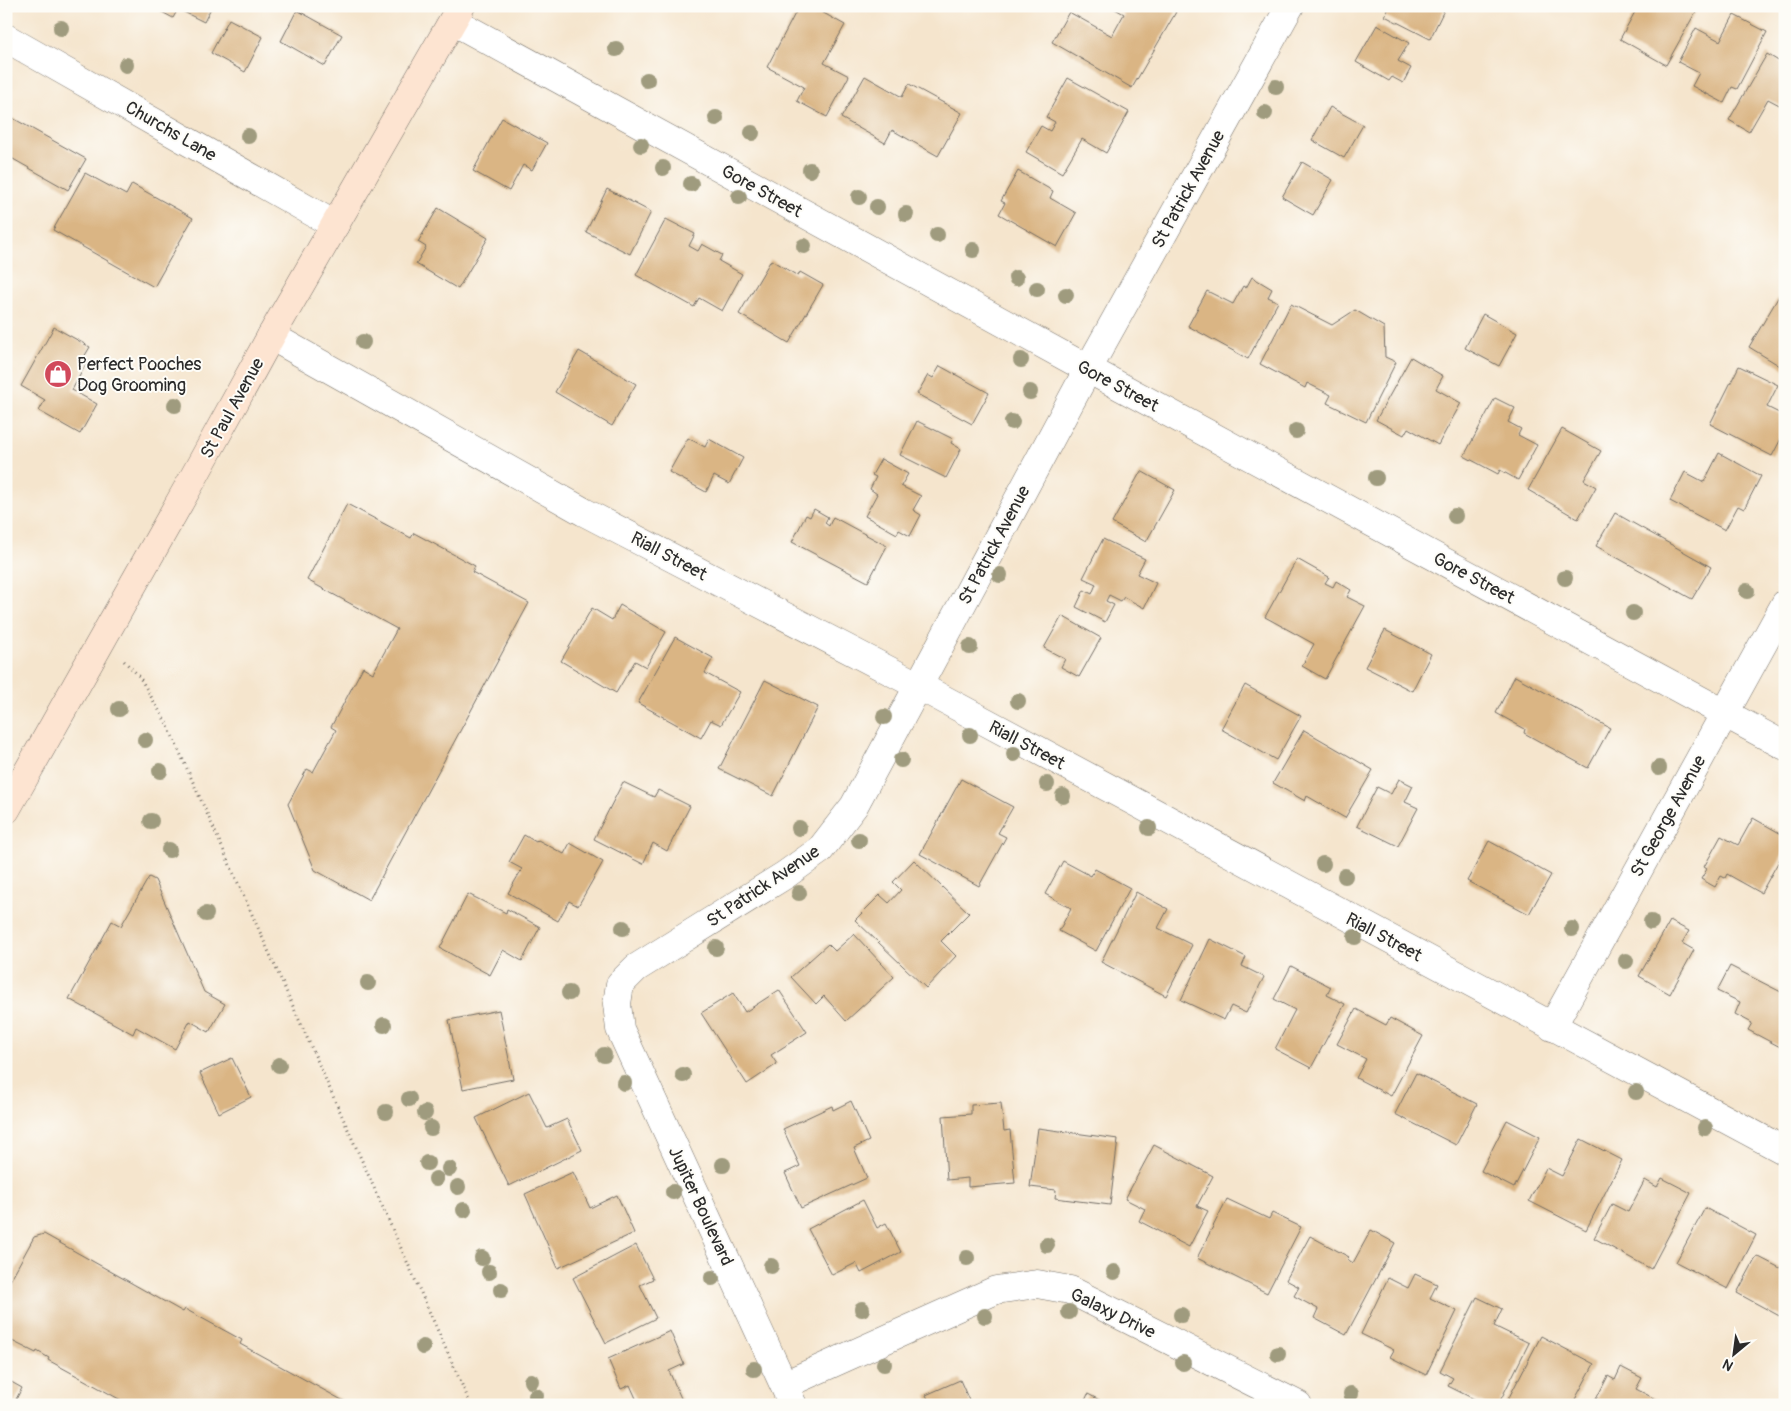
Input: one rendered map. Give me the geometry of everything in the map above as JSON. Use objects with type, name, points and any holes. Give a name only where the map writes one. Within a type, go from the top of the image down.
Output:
[{"type":"main road","name":"St Paul Avenue","points":[[6,810],[271,336],[457,14]]},
{"type":"street","name":"St Patrick Avenue","points":[[617,1004],[620,984],[636,968],[785,875],[820,850],[854,806],[1088,370],[1290,6]]},
{"type":"street","name":"Gore Street","points":[[457,14],[1088,370],[1785,746]]},
{"type":"street","name":"Churchs Lane","points":[[6,38],[335,225]]},
{"type":"street","name":"Riall Street","points":[[271,336],[584,512],[919,686],[1785,1151]]},
{"type":"street","name":"St George Avenue","points":[[1552,1027],[1785,604]]},
{"type":"street","name":"Jupiter Boulevard","points":[[617,1004],[620,1029],[788,1395]]},
{"type":"street","name":"Galaxy Drive","points":[[788,1395],[996,1290],[1037,1284],[1070,1290],[1298,1405]]},
{"type":"path","points":[[103,639],[139,676],[167,724],[471,1405]]},
{"type":"building","points":[[151,6],[212,6],[204,22],[178,9],[173,18]]},
{"type":"building","points":[[799,6],[811,6],[845,25],[824,63],[849,76],[827,117],[797,101],[804,87],[767,67]]},
{"type":"building","points":[[1110,6],[1166,6],[1176,12],[1132,88],[1052,42],[1069,12],[1112,36],[1124,14]]},
{"type":"building","points":[[1390,6],[1446,6],[1430,39],[1385,16]]},
{"type":"building","points":[[1630,6],[1699,6],[1666,65],[1620,39],[1636,10]]},
{"type":"building","points":[[297,10],[342,35],[325,66],[281,41]]},
{"type":"building","points":[[1734,15],[1767,32],[1737,89],[1732,87],[1724,103],[1692,86],[1699,73],[1678,62],[1696,28],[1720,41]]},
{"type":"building","points":[[229,19],[263,37],[245,72],[211,53]]},
{"type":"building","points":[[1377,25],[1409,43],[1398,61],[1411,68],[1403,83],[1392,77],[1389,81],[1356,62]]},
{"type":"building","points":[[1767,54],[1785,65],[1785,108],[1768,99],[1749,132],[1729,120]]},
{"type":"building","points":[[865,76],[902,97],[909,84],[962,113],[938,156],[892,130],[885,143],[841,118]]},
{"type":"building","points":[[1068,78],[1129,112],[1106,153],[1082,139],[1062,173],[1026,152],[1041,126],[1050,131],[1055,122],[1046,117]]},
{"type":"building","points":[[1330,107],[1363,125],[1344,158],[1312,140]]},
{"type":"building","points":[[9,116],[86,159],[68,190],[6,155],[6,121]]},
{"type":"building","points":[[502,118],[547,143],[532,170],[523,165],[509,191],[473,171]]},
{"type":"building","points":[[1302,162],[1333,180],[1313,215],[1282,197]]},
{"type":"building","points":[[1018,171],[1053,191],[1050,198],[1076,213],[1057,247],[999,214],[1005,203],[1001,201]]},
{"type":"building","points":[[85,173],[126,195],[132,184],[193,218],[154,287],[53,230]]},
{"type":"building","points":[[607,189],[651,212],[630,254],[586,232]]},
{"type":"building","points":[[438,208],[488,238],[458,289],[416,264],[426,247],[418,242]]},
{"type":"building","points":[[666,219],[695,234],[689,246],[698,251],[702,244],[722,255],[719,261],[742,274],[722,311],[699,298],[694,307],[636,275]]},
{"type":"building","points":[[771,260],[798,276],[800,272],[823,285],[789,343],[739,314]]},
{"type":"building","points":[[1252,277],[1272,289],[1268,297],[1278,302],[1248,359],[1188,326],[1207,291],[1233,304],[1243,286],[1246,288]]},
{"type":"building","points":[[1782,291],[1785,292],[1785,369],[1749,347]]},
{"type":"building","points":[[1291,304],[1332,325],[1355,310],[1384,327],[1385,357],[1396,362],[1366,422],[1327,403],[1331,395],[1307,383],[1305,388],[1260,364]]},
{"type":"building","points":[[1483,314],[1517,333],[1499,366],[1465,348]]},
{"type":"building","points":[[54,327],[90,347],[81,362],[86,364],[72,390],[97,404],[80,434],[39,411],[45,400],[21,386]]},
{"type":"building","points":[[579,351],[636,384],[612,426],[555,392]]},
{"type":"building","points":[[1411,357],[1443,376],[1436,389],[1461,403],[1438,445],[1408,428],[1404,435],[1376,420]]},
{"type":"building","points":[[940,366],[989,393],[972,424],[917,394],[928,375],[933,378]]},
{"type":"building","points":[[1739,366],[1778,385],[1767,407],[1785,416],[1785,431],[1772,456],[1710,424]]},
{"type":"building","points":[[1495,398],[1515,408],[1508,422],[1521,429],[1518,435],[1537,445],[1518,480],[1500,470],[1498,474],[1464,456]]},
{"type":"building","points":[[917,421],[953,439],[951,443],[961,449],[946,478],[900,455]]},
{"type":"building","points":[[1562,429],[1601,451],[1584,480],[1596,487],[1578,519],[1528,490]]},
{"type":"building","points":[[688,438],[705,447],[709,439],[743,458],[729,484],[714,476],[706,492],[669,472]]},
{"type":"building","points":[[1719,453],[1761,476],[1744,509],[1738,506],[1725,530],[1670,501],[1685,472],[1704,482]]},
{"type":"building","points":[[881,459],[908,474],[901,486],[921,496],[913,510],[921,515],[910,536],[899,530],[897,534],[865,516],[877,494],[870,489],[876,477],[872,475]]},
{"type":"building","points":[[1141,471],[1175,490],[1146,542],[1112,523]]},
{"type":"building","points":[[347,504],[411,538],[414,533],[475,566],[472,572],[529,603],[369,900],[315,870],[288,804],[307,769],[313,772],[336,730],[331,727],[363,667],[373,673],[397,629],[307,580]]},
{"type":"building","points":[[814,509],[828,517],[825,523],[829,526],[833,517],[887,546],[868,582],[792,542],[806,515],[810,517]]},
{"type":"building","points":[[1615,513],[1711,567],[1692,599],[1596,546]]},
{"type":"building","points":[[1103,539],[1145,559],[1137,574],[1156,583],[1144,608],[1124,597],[1121,601],[1109,595],[1106,601],[1114,605],[1105,622],[1076,607],[1084,590],[1092,594],[1096,584],[1083,578]]},
{"type":"building","points":[[1297,559],[1329,577],[1325,583],[1333,587],[1336,581],[1351,590],[1347,597],[1365,606],[1325,679],[1302,666],[1314,644],[1265,617]]},
{"type":"building","points":[[620,605],[666,632],[646,667],[635,661],[616,693],[561,661],[592,608],[612,620]]},
{"type":"building","points":[[1062,616],[1101,638],[1079,677],[1061,667],[1065,659],[1044,648]]},
{"type":"building","points":[[1385,630],[1431,654],[1412,691],[1365,667]]},
{"type":"building","points":[[675,637],[713,658],[705,673],[740,692],[721,725],[711,720],[701,738],[638,703]]},
{"type":"building","points":[[1515,676],[1610,728],[1588,768],[1524,733],[1525,729],[1496,713]]},
{"type":"building","points":[[765,680],[818,707],[773,796],[719,769]]},
{"type":"building","points":[[1245,685],[1301,716],[1276,760],[1221,729]]},
{"type":"building","points":[[1304,730],[1373,770],[1345,818],[1307,796],[1305,801],[1273,783]]},
{"type":"building","points":[[961,779],[1013,807],[998,833],[1006,837],[979,886],[920,854]]},
{"type":"building","points":[[1399,779],[1413,786],[1405,802],[1418,808],[1398,846],[1357,826],[1377,787],[1391,794]]},
{"type":"building","points":[[623,782],[654,797],[658,790],[690,806],[667,851],[653,843],[643,864],[594,839]]},
{"type":"building","points":[[1753,818],[1785,836],[1785,850],[1761,893],[1727,874],[1725,878],[1721,876],[1715,887],[1701,879],[1707,869],[1704,867],[1721,836],[1738,845]]},
{"type":"building","points":[[524,835],[564,854],[570,843],[603,862],[578,906],[569,901],[558,921],[508,893],[522,869],[509,862]]},
{"type":"building","points":[[1489,841],[1551,875],[1529,914],[1467,881]]},
{"type":"building","points":[[914,860],[969,913],[941,941],[956,956],[926,988],[855,920],[880,895],[889,903],[901,890],[893,882]]},
{"type":"building","points":[[1063,861],[1091,876],[1095,869],[1130,888],[1096,951],[1059,931],[1071,908],[1045,894]]},
{"type":"building","points":[[149,877],[155,880],[204,992],[225,1004],[209,1032],[190,1021],[175,1049],[136,1027],[133,1034],[69,999],[112,921],[121,926]]},
{"type":"building","points":[[1136,892],[1168,909],[1158,928],[1192,945],[1166,996],[1101,962]]},
{"type":"building","points":[[468,894],[506,913],[507,909],[540,927],[522,961],[503,950],[490,975],[440,948]]},
{"type":"building","points":[[1670,921],[1689,931],[1682,943],[1694,950],[1670,994],[1639,976]]},
{"type":"building","points":[[854,934],[894,977],[846,1021],[824,996],[816,1004],[791,977],[828,944],[835,951]]},
{"type":"building","points":[[1210,939],[1246,957],[1242,966],[1264,977],[1246,1013],[1231,1006],[1224,1020],[1181,1000]]},
{"type":"building","points":[[1291,966],[1331,987],[1327,995],[1345,1004],[1311,1068],[1275,1049],[1295,1010],[1274,999]]},
{"type":"building","points":[[1730,966],[1785,994],[1784,1049],[1748,1030],[1752,1023],[1735,1014],[1740,1002],[1717,991]]},
{"type":"building","points":[[779,990],[807,1032],[771,1055],[777,1064],[747,1084],[701,1013],[733,993],[745,1012]]},
{"type":"building","points":[[1356,1009],[1386,1025],[1390,1018],[1423,1036],[1391,1096],[1356,1078],[1366,1059],[1337,1044]]},
{"type":"building","points":[[499,1010],[513,1079],[463,1089],[449,1020]]},
{"type":"building","points":[[232,1058],[251,1097],[219,1113],[200,1073]]},
{"type":"building","points":[[1416,1073],[1477,1104],[1456,1145],[1395,1114]]},
{"type":"building","points":[[529,1092],[547,1128],[567,1119],[582,1150],[509,1186],[476,1118]]},
{"type":"building","points":[[851,1101],[869,1141],[854,1148],[867,1178],[801,1208],[785,1173],[800,1166],[783,1129],[832,1106],[833,1110]]},
{"type":"building","points":[[1001,1103],[1004,1131],[1010,1130],[1015,1183],[968,1187],[968,1178],[947,1180],[943,1116],[971,1114],[971,1105]]},
{"type":"building","points":[[1507,1120],[1540,1137],[1514,1188],[1481,1171]]},
{"type":"building","points":[[1038,1128],[1118,1139],[1110,1205],[1055,1198],[1056,1190],[1030,1187]]},
{"type":"building","points":[[1581,1139],[1622,1160],[1586,1230],[1529,1201],[1546,1168],[1562,1176]]},
{"type":"building","points":[[1154,1145],[1213,1176],[1197,1206],[1208,1211],[1189,1247],[1139,1221],[1145,1209],[1125,1199]]},
{"type":"building","points":[[573,1172],[590,1208],[617,1195],[634,1233],[558,1268],[525,1194]]},
{"type":"building","points":[[1662,1178],[1691,1193],[1651,1269],[1594,1238],[1612,1204],[1628,1212],[1645,1180],[1657,1187]]},
{"type":"building","points":[[1227,1199],[1269,1219],[1272,1213],[1301,1227],[1267,1293],[1197,1258]]},
{"type":"building","points":[[863,1200],[877,1228],[886,1223],[901,1252],[861,1273],[856,1263],[832,1275],[808,1229]]},
{"type":"building","points":[[1705,1208],[1756,1235],[1728,1289],[1676,1262]]},
{"type":"building","points":[[1371,1230],[1395,1243],[1346,1335],[1314,1318],[1318,1309],[1294,1296],[1299,1287],[1286,1280],[1310,1236],[1349,1257],[1347,1259],[1353,1263]]},
{"type":"building","points":[[44,1234],[183,1312],[185,1309],[242,1340],[240,1344],[351,1405],[130,1405],[48,1360],[49,1358],[37,1351],[36,1353],[6,1338],[6,1288],[34,1237]]},
{"type":"building","points":[[636,1245],[653,1279],[640,1285],[656,1318],[606,1343],[573,1278]]},
{"type":"building","points":[[1757,1256],[1780,1268],[1785,1259],[1785,1319],[1737,1293]]},
{"type":"building","points":[[1415,1274],[1437,1284],[1430,1298],[1457,1311],[1426,1375],[1390,1357],[1394,1350],[1361,1334],[1388,1278],[1408,1288]]},
{"type":"building","points":[[1477,1297],[1502,1309],[1494,1326],[1529,1343],[1498,1405],[1486,1405],[1448,1386],[1453,1378],[1440,1371]]},
{"type":"building","points":[[670,1331],[684,1364],[669,1371],[684,1405],[639,1405],[630,1385],[621,1389],[608,1359]]},
{"type":"building","points":[[1541,1336],[1594,1364],[1572,1405],[1505,1405]]},
{"type":"building","points":[[1621,1367],[1642,1378],[1636,1389],[1661,1402],[1660,1405],[1593,1405],[1608,1376],[1615,1380]]},
{"type":"building","points":[[6,1379],[22,1388],[13,1405],[6,1405]]},
{"type":"building","points":[[960,1380],[971,1405],[931,1405],[926,1395]]},
{"type":"building","points":[[1088,1394],[1109,1405],[1083,1405]]},
{"type":"place","name":"Perfect Pooches Dog Grooming","points":[[58,374]]}]
